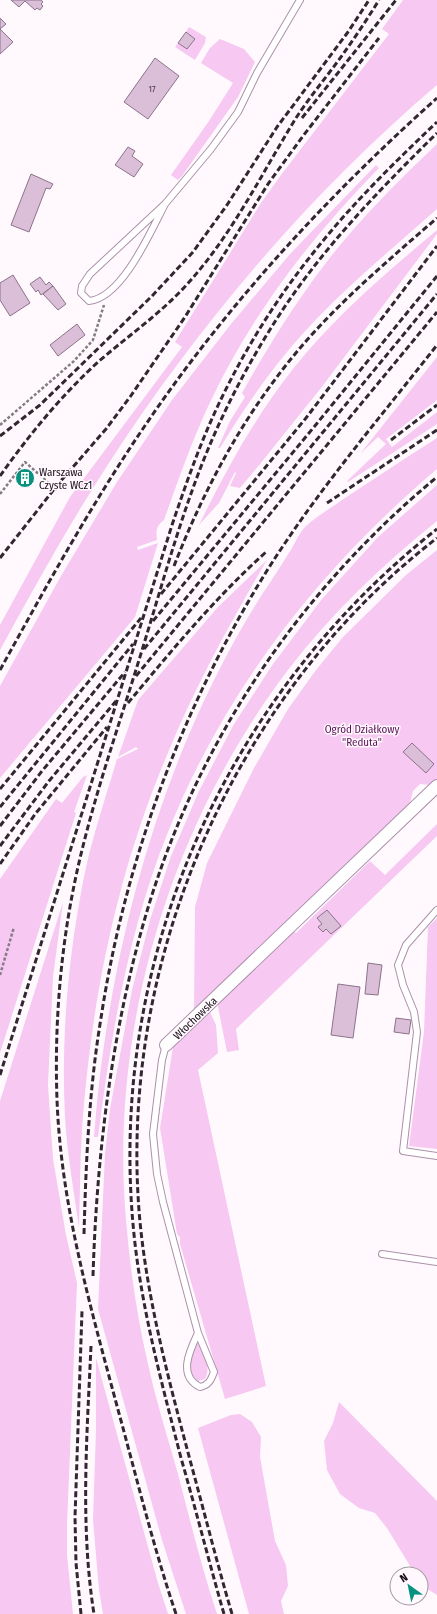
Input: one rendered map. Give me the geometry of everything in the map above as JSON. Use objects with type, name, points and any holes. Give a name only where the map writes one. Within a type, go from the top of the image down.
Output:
[{"type":"street","name":"Włochowska","points":[[166,1045],[437,786]]},
{"type":"lane","points":[[165,204],[129,271],[118,283],[95,301],[89,301],[81,293],[82,286],[90,274],[165,204],[194,170],[238,112],[257,73],[300,0]]},
{"type":"lane","points":[[437,910],[406,945],[398,965],[403,984],[414,1012],[417,1032],[403,1151],[437,1156]]},
{"type":"lane","name":"Włochowska","points":[[166,1045],[162,1060],[153,1134],[154,1152],[163,1202],[198,1333],[214,1372],[211,1380],[205,1386],[195,1384],[190,1379],[187,1372],[186,1363],[198,1333]]},
{"type":"lane","points":[[382,1254],[437,1262]]},
{"type":"path","points":[[0,425],[74,360],[94,340],[108,291]]},
{"type":"path","points":[[0,494],[25,462],[58,492]]},
{"type":"path","points":[[0,975],[14,928]]},
{"type":"green space","points":[[403,0],[437,0],[437,85],[390,127],[300,216],[218,312],[179,362],[107,466],[65,534],[0,650],[0,625],[70,497],[182,347],[175,342],[261,203],[389,34],[382,29]]},
{"type":"green space","points":[[189,27],[206,37],[205,43],[195,60],[175,47],[178,43],[187,49],[194,39],[186,32]]},
{"type":"green space","points":[[220,39],[244,49],[255,62],[238,97],[178,180],[171,175],[209,121],[233,83],[201,63],[210,48]]},
{"type":"green space","points":[[437,144],[437,209],[362,275],[292,346],[263,383],[220,448],[218,448],[230,421],[245,397],[242,393],[273,340],[307,288],[332,255],[357,226],[396,184]]},
{"type":"green space","points":[[376,165],[379,168],[328,223],[282,282],[241,344],[223,377],[206,411],[164,520],[158,527],[157,540],[137,547],[138,550],[158,543],[135,617],[0,778],[0,686],[61,576],[117,482],[172,400],[231,324],[290,254]]},
{"type":"green space","points":[[437,230],[437,234],[321,388],[260,464],[240,488],[230,486],[236,473],[235,472],[219,503],[199,525],[242,444],[266,406],[293,369],[344,313],[380,279]]},
{"type":"green space","points":[[437,357],[437,400],[386,439],[392,447],[437,412],[437,424],[348,482],[347,481],[386,444],[378,437],[360,454]]},
{"type":"green space","points":[[437,438],[437,469],[394,507],[354,547],[280,634],[247,680],[191,779],[168,832],[142,906],[123,982],[109,1060],[98,1137],[94,1137],[101,1067],[112,996],[127,926],[145,856],[168,788],[195,721],[226,657],[261,596],[305,527],[348,496]]},
{"type":"green space","points":[[437,485],[437,521],[377,573],[322,629],[288,670],[247,730],[211,794],[181,861],[157,930],[139,1002],[128,1074],[123,1147],[126,1220],[132,1274],[140,1328],[158,1406],[178,1474],[201,1562],[217,1614],[186,1614],[162,1540],[98,1309],[105,1154],[110,1109],[132,990],[150,920],[171,856],[199,791],[234,724],[273,664],[322,599],[378,537]]},
{"type":"green space","name":"Ogród Działkowy \"Reduta\"","points":[[437,550],[437,779],[430,785],[420,784],[413,791],[410,803],[194,1012],[195,907],[207,863],[254,768],[288,709],[316,670],[343,637],[406,575]]},
{"type":"green space","points":[[267,560],[240,607],[189,705],[149,800],[121,891],[109,938],[100,986],[86,1081],[80,1166],[79,1228],[69,1159],[65,1117],[65,1029],[73,940],[86,866],[94,835],[117,759],[138,749],[136,747],[118,757],[138,700],[218,607]]},
{"type":"green space","points":[[87,775],[74,812],[76,813],[0,1053],[0,879],[56,799],[62,803],[83,777]]},
{"type":"green space","points":[[437,824],[437,836],[236,1029],[239,1050],[227,1052],[217,1002],[293,931],[296,933],[370,861],[385,875]]},
{"type":"green space","points":[[63,902],[53,977],[48,1085],[53,1159],[66,1235],[77,1283],[67,1524],[67,1555],[73,1614],[0,1614],[0,1101]]},
{"type":"green space","points":[[437,918],[437,1149],[409,1146],[424,1032],[428,927]]},
{"type":"green space","points":[[209,1010],[216,1025],[218,1053],[198,1070],[266,1386],[225,1399],[180,1244],[180,1237],[177,1234],[160,1128],[173,1047]]},
{"type":"green space","points":[[199,1343],[208,1370],[205,1379],[198,1381],[193,1378],[191,1374],[190,1361],[197,1344]]},
{"type":"green space","points":[[96,1358],[158,1583],[168,1614],[103,1614],[99,1590],[93,1520],[96,1429]]},
{"type":"green space","points":[[339,1402],[437,1501],[437,1595],[429,1590],[429,1566],[410,1566],[387,1528],[375,1513],[359,1508],[340,1494],[327,1470],[324,1441],[333,1423]]},
{"type":"green space","points":[[240,1414],[252,1422],[261,1437],[260,1457],[275,1541],[286,1565],[288,1586],[281,1601],[284,1614],[249,1614],[198,1428],[231,1415]]},
{"type":"building","points":[[11,0],[41,0],[43,2],[41,4],[43,6],[40,10],[37,8],[35,10],[25,1],[19,7]]},
{"type":"building","points":[[0,18],[6,24],[0,29]]},
{"type":"building","points":[[0,29],[13,42],[0,54]]},
{"type":"building","points":[[186,32],[195,39],[187,49],[178,43]]},
{"type":"building","points":[[155,58],[179,76],[148,119],[124,102]]},
{"type":"building","points":[[128,147],[135,151],[132,156],[143,164],[134,177],[115,165]]},
{"type":"building","points":[[31,174],[53,184],[50,189],[46,188],[29,232],[11,225]]},
{"type":"building","points":[[13,275],[30,303],[10,316],[0,300],[0,283]]},
{"type":"building","points":[[40,277],[46,285],[49,282],[53,286],[41,295],[38,290],[36,292],[30,284]]},
{"type":"building","points":[[53,286],[66,304],[58,310],[43,294]]},
{"type":"building","points":[[77,324],[85,335],[58,356],[50,345]]},
{"type":"building","name":"Warszawa Czyste WCz1","points":[[27,469],[34,476],[24,487],[16,481]]},
{"type":"building","points":[[412,743],[434,764],[426,773],[403,752]]},
{"type":"building","points":[[327,910],[341,926],[331,934],[326,929],[323,932],[318,927],[322,924],[317,918]]},
{"type":"building","points":[[368,963],[382,965],[378,995],[365,994]]},
{"type":"building","points":[[338,984],[360,987],[353,1038],[331,1035]]},
{"type":"building","points":[[396,1018],[411,1020],[409,1034],[394,1032]]},
{"type":"railway","points":[[0,436],[40,405],[152,296],[193,252],[227,205],[277,127],[348,32],[369,0]]},
{"type":"railway","points":[[0,476],[34,431],[71,388],[98,362],[169,303],[206,262],[233,223],[296,118],[338,61],[379,0]]},
{"type":"railway","points":[[302,118],[396,0]]},
{"type":"railway","points":[[0,558],[59,483],[106,429],[130,397],[185,317],[268,184],[379,38]]},
{"type":"railway","points":[[0,670],[54,572],[92,508],[132,445],[184,371],[251,288],[322,209],[359,171],[437,98]]},
{"type":"railway","points":[[0,1075],[172,525],[197,454],[215,412],[237,367],[250,345],[291,282],[306,262],[335,226],[363,195],[437,122]]},
{"type":"railway","points":[[176,1614],[152,1536],[87,1292],[78,1254],[64,1178],[57,1100],[56,1068],[58,1004],[70,909],[83,846],[97,796],[171,554],[202,464],[225,411],[261,344],[307,275],[348,226],[437,133]]},
{"type":"railway","points":[[174,566],[186,535],[230,447],[266,392],[307,340],[337,308],[437,218]]},
{"type":"railway","points":[[161,594],[306,418],[437,246]]},
{"type":"railway","points":[[153,621],[437,276]]},
{"type":"railway","points":[[144,649],[437,294]]},
{"type":"railway","points":[[136,676],[437,312]]},
{"type":"railway","points":[[84,1234],[89,1126],[94,1072],[101,1018],[112,959],[125,900],[142,842],[184,729],[209,674],[237,621],[287,540],[328,483],[437,345]]},
{"type":"railway","points":[[391,440],[437,405]]},
{"type":"railway","points":[[327,503],[437,430]]},
{"type":"railway","points":[[93,1276],[98,1180],[109,1085],[117,1037],[126,991],[138,944],[151,898],[173,837],[199,778],[229,721],[264,667],[302,615],[344,566],[389,520],[437,477]]},
{"type":"railway","points":[[224,1614],[181,1458],[159,1371],[146,1313],[136,1254],[133,1224],[131,1124],[141,1026],[163,930],[197,838],[242,751],[298,670],[363,595],[437,529]]},
{"type":"railway","points":[[232,1614],[167,1371],[148,1282],[140,1222],[137,1125],[147,1029],[169,934],[203,843],[247,756],[301,675],[364,602],[437,538]]},
{"type":"railway","points":[[128,703],[212,606],[266,552]]},
{"type":"railway","points":[[0,789],[141,618]]},
{"type":"railway","points":[[0,807],[133,644]]},
{"type":"railway","points":[[0,826],[42,771],[125,672]]},
{"type":"railway","points":[[0,846],[49,781],[116,701]]},
{"type":"railway","points":[[0,864],[36,813],[107,727]]},
{"type":"railway","points":[[81,1614],[76,1563],[75,1517],[82,1311]]},
{"type":"railway","points":[[91,1346],[86,1447],[86,1514],[87,1548],[94,1614]]},
{"type":"place","name":"Warszawa Czyste WCz1","points":[[25,478]]}]
